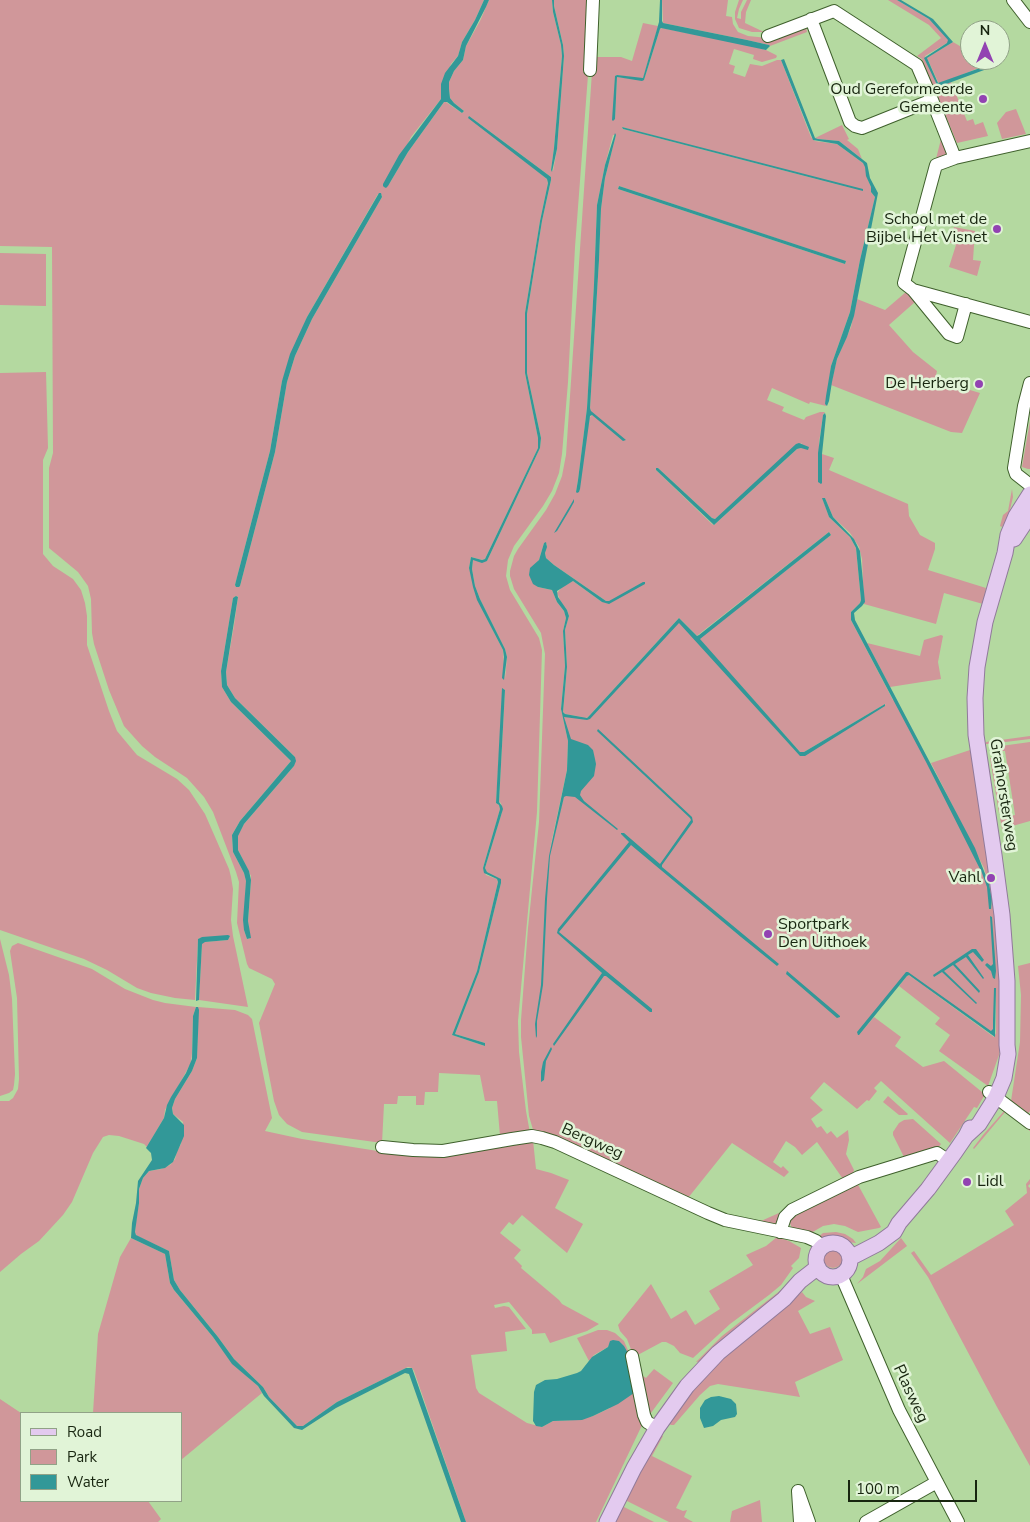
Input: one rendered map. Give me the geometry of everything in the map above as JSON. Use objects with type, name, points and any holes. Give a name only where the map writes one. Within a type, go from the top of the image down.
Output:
[{"type":"main road","name":"Grafhorsterweg","points":[[848,1253],[899,1224],[949,1161],[966,1136],[972,1122],[993,1095],[1002,1052],[1007,1045],[1008,1003],[1002,915],[977,748],[975,720],[977,667],[985,622],[1006,553],[1009,531],[1030,494]]},
{"type":"main road","name":"Grafhorsterweg","points":[[1006,553],[1030,514]]},
{"type":"main road","points":[[607,1522],[656,1428],[687,1386],[708,1363],[734,1339],[784,1299],[833,1243],[840,1244],[848,1253],[849,1266],[841,1275],[833,1277],[820,1260]]},
{"type":"street","points":[[590,70],[593,0]]},
{"type":"street","points":[[1013,0],[1028,15]]},
{"type":"street","points":[[768,36],[834,11],[918,65],[955,158]]},
{"type":"street","points":[[811,19],[850,122],[855,126],[862,128],[932,100]]},
{"type":"street","points":[[966,304],[956,336],[949,334],[913,290],[904,283],[936,165],[955,158],[1030,141]]},
{"type":"street","points":[[913,290],[1030,322]]},
{"type":"street","points":[[1030,385],[1024,406],[1014,468],[1016,474],[1030,485]]},
{"type":"street","points":[[993,1095],[1030,1123]]},
{"type":"street","name":"Bergweg","points":[[382,1147],[443,1151],[532,1136],[542,1138],[555,1142],[725,1220],[792,1235],[801,1235],[812,1239],[820,1260]]},
{"type":"street","points":[[780,1232],[785,1217],[792,1210],[859,1177],[937,1153],[949,1161]]},
{"type":"street","name":"Plasweg","points":[[841,1275],[899,1410],[958,1522]]},
{"type":"street","points":[[632,1356],[644,1415],[647,1422],[656,1428]]},
{"type":"street","points":[[866,1522],[937,1482]]},
{"type":"street","points":[[800,1522],[798,1491],[809,1522]]},
{"type":"green space","points":[[0,0],[484,0],[462,42],[458,56],[451,64],[441,99],[411,137],[388,186],[408,152],[444,102],[462,113],[464,111],[450,98],[449,82],[454,71],[463,60],[466,46],[489,0],[552,0],[562,56],[551,170],[553,171],[557,149],[564,56],[554,0],[587,0],[589,57],[583,71],[588,75],[562,454],[559,473],[552,491],[514,546],[508,560],[506,576],[510,590],[539,638],[542,650],[537,812],[518,1021],[519,1052],[530,1133],[500,1136],[497,1101],[485,1101],[480,1075],[439,1073],[438,1092],[425,1092],[424,1105],[416,1105],[416,1096],[398,1096],[397,1104],[384,1104],[382,1143],[302,1132],[287,1124],[279,1115],[274,1101],[259,1023],[275,984],[272,979],[249,968],[247,964],[237,923],[239,882],[213,812],[204,797],[187,778],[155,757],[124,726],[109,690],[94,644],[91,599],[88,586],[78,572],[49,548],[49,468],[53,453],[52,247],[0,246]],"holes":[[[469,116],[551,177],[527,314],[527,373],[541,438],[540,448],[487,561],[473,560],[472,569],[475,586],[469,568],[471,557],[485,559],[538,448],[538,438],[525,373],[525,313],[548,183],[547,179]],[[378,194],[382,195],[312,319],[295,356],[287,382],[275,452],[240,586],[236,587],[270,451],[282,381],[307,317]],[[475,586],[505,649],[507,657],[505,679],[503,650],[484,613]],[[237,596],[226,672],[227,685],[235,698],[295,757],[294,766],[244,824],[237,836],[238,850],[251,876],[248,921],[250,938],[247,939],[244,930],[246,881],[233,852],[232,835],[240,821],[291,761],[231,702],[222,687],[221,671],[233,598]],[[503,689],[505,690],[499,802],[501,803],[502,812],[485,868],[487,872],[500,879],[501,883],[479,972],[455,1034],[485,1043],[485,1046],[452,1035],[477,971],[498,882],[497,879],[486,875],[483,868],[500,809],[496,803]]]},
{"type":"green space","points":[[662,0],[728,0],[726,16],[732,17],[733,24],[738,32],[748,36],[768,38],[806,27],[807,32],[770,46],[663,23]]},
{"type":"green space","points":[[739,0],[743,0],[737,18],[741,19],[741,12],[747,0],[751,0],[746,12],[745,23],[764,32],[752,32],[739,28],[735,19],[735,12]]},
{"type":"green space","points":[[888,0],[897,0],[929,19],[948,39],[947,43],[925,56],[939,87],[951,82],[967,121],[973,119],[975,125],[983,122],[988,136],[957,143],[922,59],[917,56],[941,38],[929,25]]},
{"type":"green space","points":[[643,23],[658,26],[643,79],[616,75],[615,119],[617,77],[644,80],[660,29],[662,28],[766,50],[776,55],[776,58],[762,62],[753,59],[754,55],[734,49],[729,64],[735,66],[733,73],[745,77],[750,64],[762,66],[781,60],[811,137],[815,141],[837,144],[863,163],[871,192],[875,197],[850,312],[831,366],[826,406],[810,402],[809,404],[772,388],[767,400],[784,407],[782,411],[804,420],[806,417],[825,412],[819,443],[819,484],[822,454],[834,458],[829,470],[908,504],[909,516],[920,535],[935,543],[935,549],[928,570],[986,588],[983,604],[944,593],[936,624],[864,604],[862,559],[859,547],[850,533],[833,517],[825,498],[823,500],[829,517],[850,537],[856,548],[861,600],[851,612],[851,620],[893,700],[896,700],[986,876],[992,908],[991,894],[984,868],[931,763],[973,749],[999,936],[1002,1039],[999,1055],[988,1086],[939,1051],[950,1035],[935,1024],[940,1018],[899,986],[909,975],[907,974],[859,1035],[874,1017],[901,1037],[895,1046],[923,1067],[944,1061],[982,1092],[984,1096],[977,1108],[974,1107],[950,1143],[881,1081],[874,1088],[877,1091],[869,1101],[867,1100],[857,1109],[824,1082],[810,1098],[823,1110],[811,1119],[817,1128],[821,1126],[827,1134],[831,1131],[837,1138],[848,1130],[849,1140],[846,1154],[854,1170],[853,1173],[843,1179],[817,1142],[802,1155],[786,1141],[773,1162],[781,1168],[783,1166],[789,1172],[784,1177],[732,1143],[688,1198],[685,1195],[534,1133],[529,1116],[521,1020],[539,822],[545,654],[541,633],[514,589],[510,571],[514,556],[546,510],[562,476],[566,455],[593,57],[621,57],[632,61]],"holes":[[[622,127],[863,191],[623,129]],[[613,135],[616,135],[605,178],[601,209],[590,408],[592,415],[589,418],[579,492],[576,492],[587,408],[597,205]],[[619,186],[846,261],[845,264],[618,189]],[[802,443],[801,448],[797,449],[714,525],[656,470],[657,468],[715,519]],[[829,532],[831,535],[699,639],[800,752],[804,752],[886,704],[803,754],[798,753],[679,620],[587,718],[679,618],[697,636]],[[544,543],[547,544],[546,558],[606,601],[609,601],[602,602],[573,581],[563,586],[557,593],[569,616],[565,630],[567,667],[563,712],[584,717],[563,715],[573,763],[550,849],[567,770],[568,741],[561,709],[565,666],[563,631],[566,618],[552,590],[538,587],[529,575],[539,560]],[[921,984],[993,1034],[996,988],[996,1033],[994,1037]]]},
{"type":"green space","points":[[953,42],[960,46],[960,70],[974,70],[939,84],[927,58]]},
{"type":"green space","points":[[1016,109],[1026,134],[1002,139],[997,123],[1006,112]]},
{"type":"green space","points":[[842,125],[849,139],[847,140],[858,149],[862,159],[839,141],[815,138]]},
{"type":"green space","points":[[941,139],[948,150],[946,157],[936,159]]},
{"type":"green space","points":[[954,227],[975,231],[973,260],[981,261],[977,276],[949,267],[956,245],[949,242]]},
{"type":"green space","points":[[0,253],[46,254],[46,306],[0,305]]},
{"type":"green space","points":[[906,292],[915,302],[889,325],[913,352],[937,371],[936,375],[960,387],[980,393],[962,433],[951,432],[831,385],[837,359],[851,327],[857,299],[885,310]]},
{"type":"green space","points":[[46,372],[48,448],[43,460],[43,554],[53,566],[73,579],[81,590],[87,616],[87,645],[117,731],[137,755],[177,779],[189,790],[205,814],[231,877],[233,889],[231,920],[233,936],[248,1007],[199,1000],[202,943],[228,940],[230,936],[199,938],[195,1000],[175,998],[137,988],[84,959],[0,930],[0,373]]},
{"type":"green space","points":[[1030,421],[1030,469],[1028,469],[1022,467]]},
{"type":"green space","points":[[1012,489],[1013,497],[1009,514],[1002,527],[1000,526],[1003,515],[1008,511]]},
{"type":"green space","points":[[943,636],[938,662],[941,679],[890,687],[867,643],[920,656],[924,640]]},
{"type":"green space","points":[[1030,736],[1030,739],[986,744],[986,742]]},
{"type":"green space","points":[[1030,742],[1030,821],[1002,829],[1000,818],[1015,815],[1005,751],[1002,751],[1001,746]]},
{"type":"green space","points":[[990,758],[993,758],[1000,805],[1007,808],[1006,811],[999,813]]},
{"type":"green space","points":[[0,939],[9,975],[12,999],[15,1074],[13,1090],[0,1096]]},
{"type":"green space","points":[[18,943],[92,969],[125,989],[153,1000],[196,1007],[193,1016],[191,1063],[165,1110],[164,1118],[147,1147],[144,1144],[119,1136],[109,1135],[103,1137],[93,1153],[72,1202],[63,1215],[39,1241],[0,1272],[0,1101],[9,1101],[18,1089],[17,998],[10,951],[12,946]]},
{"type":"green space","points":[[1030,963],[1030,1111],[1026,1116],[1023,1109],[1011,1101],[1020,1042],[1021,995],[1018,966]]},
{"type":"green space","points":[[198,1007],[235,1010],[248,1015],[252,1019],[272,1118],[265,1131],[384,1152],[533,1140],[536,1169],[569,1180],[555,1208],[583,1224],[567,1253],[522,1215],[513,1225],[509,1222],[500,1233],[521,1250],[514,1258],[522,1266],[521,1268],[562,1304],[599,1324],[587,1331],[550,1343],[545,1333],[532,1334],[532,1330],[509,1302],[494,1305],[495,1308],[509,1307],[526,1329],[505,1332],[507,1351],[471,1355],[476,1388],[479,1393],[527,1423],[542,1427],[553,1421],[593,1416],[610,1408],[610,1343],[608,1347],[594,1355],[589,1361],[577,1338],[598,1330],[607,1330],[615,1333],[624,1341],[630,1355],[643,1423],[596,1522],[466,1522],[412,1368],[408,1367],[337,1402],[303,1426],[297,1426],[269,1397],[263,1387],[234,1359],[180,1290],[174,1280],[169,1251],[137,1236],[135,1233],[139,1189],[143,1178],[149,1171],[170,1165],[175,1159],[181,1144],[183,1122],[173,1114],[172,1108],[197,1058]]},
{"type":"green space","points":[[888,1096],[908,1114],[899,1115],[883,1102]]},
{"type":"green space","points":[[1005,1110],[1030,1126],[1030,1131],[1005,1112],[974,1149],[983,1135]]},
{"type":"green space","points":[[913,1119],[941,1144],[936,1150],[905,1159],[893,1132],[899,1123],[904,1120]]},
{"type":"green space","points":[[1030,1179],[1028,1186],[1030,1188],[1030,1466],[928,1277],[911,1253],[914,1251],[931,1275],[1014,1225],[1005,1211],[1027,1193],[1026,1184]]},
{"type":"green space","points":[[856,1181],[881,1227],[858,1232],[845,1226],[834,1224],[823,1226],[811,1233],[792,1228],[788,1219]]},
{"type":"green space","points":[[779,1213],[781,1216],[775,1225],[761,1224],[761,1221]]},
{"type":"green space","points":[[836,1232],[845,1234],[856,1243],[838,1238],[817,1238],[823,1233]]},
{"type":"green space","points":[[777,1237],[801,1248],[799,1258],[791,1266],[793,1268],[781,1285],[730,1324],[693,1358],[680,1353],[674,1346],[666,1342],[662,1342],[634,1357],[627,1339],[620,1331],[618,1325],[651,1284],[671,1319],[686,1310],[695,1325],[720,1309],[709,1291],[753,1265],[746,1255],[766,1246]]},
{"type":"green space","points":[[131,1238],[165,1254],[170,1283],[174,1290],[232,1363],[258,1386],[262,1393],[182,1459],[182,1412],[93,1412],[98,1334],[120,1257]]},
{"type":"green space","points":[[901,1238],[907,1246],[857,1284],[863,1277],[866,1269],[880,1261]]},
{"type":"green space","points":[[833,1248],[840,1251],[843,1258],[840,1265],[833,1268],[826,1265],[823,1258],[826,1251]]},
{"type":"green space","points":[[797,1273],[802,1276],[704,1361],[696,1362],[722,1336],[781,1290]]},
{"type":"green space","points":[[802,1292],[806,1297],[815,1301],[798,1311],[810,1334],[830,1327],[843,1360],[795,1382],[800,1397],[718,1384],[710,1386],[700,1395],[674,1425],[666,1422],[689,1390],[750,1331]]},
{"type":"green space","points":[[654,1369],[673,1383],[648,1417],[639,1380],[643,1376],[646,1378]]},
{"type":"green space","points":[[0,1399],[20,1412],[20,1502],[149,1502],[161,1519],[158,1522],[0,1522]]},
{"type":"green space","points":[[659,1435],[663,1436],[652,1456],[692,1476],[676,1508],[683,1511],[687,1510],[684,1517],[693,1522],[669,1522],[625,1500]]},
{"type":"green space","points":[[760,1500],[762,1522],[730,1522],[732,1511]]},
{"type":"green space","points":[[622,1506],[654,1522],[612,1522]]},
{"type":"water","points":[[484,0],[489,0],[466,46],[463,60],[454,71],[449,82],[450,98],[464,111],[462,113],[447,102],[444,102],[408,152],[388,186],[384,187],[383,184],[399,155],[441,99],[441,84],[445,73],[458,56],[462,42]]},
{"type":"water","points":[[552,0],[554,0],[564,56],[557,149],[552,172],[562,56]]},
{"type":"water","points":[[660,0],[662,0],[663,23],[770,46],[766,50],[661,28],[644,80],[617,77],[615,119],[613,121],[615,76],[643,78],[659,22]]},
{"type":"water","points":[[897,0],[901,0],[933,19],[953,42],[927,58],[938,83],[974,70],[984,70],[938,87],[924,58],[947,43],[948,40],[929,19]]},
{"type":"water","points":[[784,59],[815,138],[839,141],[867,163],[870,178],[878,193],[854,316],[837,359],[827,406],[825,404],[831,366],[850,312],[875,197],[871,192],[863,163],[837,144],[813,140],[781,60]]},
{"type":"water","points":[[469,116],[551,177],[527,314],[527,373],[541,438],[540,448],[487,561],[482,563],[473,560],[472,569],[480,599],[505,649],[507,657],[504,680],[502,678],[503,650],[477,600],[469,568],[471,557],[485,559],[538,448],[538,438],[525,373],[525,313],[548,183],[547,179],[468,118]]},
{"type":"water","points":[[622,127],[863,189],[863,191],[623,129]]},
{"type":"water","points":[[615,133],[605,178],[601,209],[590,408],[591,411],[626,440],[623,441],[592,415],[590,416],[580,489],[577,493],[587,408],[597,205],[605,165]]},
{"type":"water","points":[[619,186],[846,261],[845,264],[618,189]]},
{"type":"water","points":[[379,193],[381,193],[382,197],[312,319],[295,356],[287,382],[275,452],[240,586],[236,587],[270,451],[282,381],[290,354],[307,317]]},
{"type":"water","points":[[825,413],[821,484],[818,482],[818,453],[823,415]]},
{"type":"water","points":[[799,443],[809,447],[808,450],[797,449],[714,525],[656,470],[658,468],[715,519]]},
{"type":"water","points":[[822,498],[825,498],[833,517],[854,539],[860,551],[865,602],[854,613],[855,620],[975,848],[989,884],[992,899],[991,909],[989,909],[987,887],[982,873],[851,620],[851,612],[861,600],[856,548],[850,537],[829,517]]},
{"type":"water","points":[[574,499],[569,511],[554,533]]},
{"type":"water","points":[[829,532],[831,535],[700,639],[800,752],[804,752],[885,704],[885,706],[805,756],[800,756],[679,623],[590,719],[564,717],[571,739],[588,745],[593,750],[595,759],[594,776],[581,791],[580,795],[584,801],[618,829],[575,797],[564,797],[550,856],[543,985],[536,1038],[535,1024],[541,985],[549,856],[567,770],[568,741],[561,709],[565,666],[563,631],[566,618],[552,590],[533,584],[529,575],[530,568],[539,560],[544,543],[546,542],[547,547],[546,558],[606,601],[645,582],[645,584],[609,604],[602,602],[573,581],[557,591],[558,597],[569,616],[565,630],[567,667],[563,712],[587,718],[679,618],[697,636],[699,635]]},
{"type":"water","points":[[238,597],[226,672],[227,685],[235,698],[295,757],[296,761],[294,766],[244,824],[238,836],[238,850],[249,871],[251,880],[248,921],[251,938],[247,939],[243,920],[246,881],[233,852],[232,835],[240,821],[291,761],[231,702],[222,687],[221,671],[233,598]]},
{"type":"water","points":[[502,688],[505,690],[499,802],[503,809],[485,868],[487,872],[501,879],[501,883],[479,972],[455,1034],[485,1043],[485,1046],[452,1035],[477,971],[498,882],[497,879],[484,873],[483,868],[500,809],[496,803]]},
{"type":"water","points":[[598,729],[692,817],[693,822],[662,867],[779,964],[777,966],[631,845],[559,932],[652,1009],[652,1012],[604,976],[554,1046],[553,1044],[602,973],[557,933],[558,929],[629,842],[621,833],[624,833],[660,864],[691,820],[597,731]]},
{"type":"water","points":[[990,916],[992,917],[995,979],[985,965],[987,963],[991,966],[993,964]]},
{"type":"water","points":[[230,936],[228,940],[205,942],[202,944],[199,1000],[196,1001],[198,939]]},
{"type":"water","points":[[972,949],[976,949],[984,960],[982,962],[973,952],[968,955],[983,979],[966,957],[955,964],[980,991],[979,993],[953,965],[944,971],[976,1004],[942,972],[934,977],[933,975]]},
{"type":"water","points":[[787,971],[840,1017],[837,1018],[786,974]]},
{"type":"water","points":[[906,972],[991,1031],[993,1029],[994,988],[996,988],[995,1037],[909,975],[858,1035],[857,1032]]},
{"type":"water","points":[[196,1007],[199,1010],[197,1058],[172,1108],[173,1114],[184,1125],[184,1136],[173,1162],[165,1168],[149,1171],[143,1178],[139,1189],[136,1235],[169,1251],[174,1280],[180,1290],[234,1359],[263,1387],[269,1397],[297,1426],[303,1426],[337,1402],[406,1368],[412,1368],[466,1522],[461,1522],[409,1374],[405,1373],[336,1408],[302,1430],[294,1428],[264,1396],[258,1386],[232,1364],[213,1337],[174,1290],[170,1283],[165,1254],[131,1238],[138,1181],[152,1160],[151,1153],[146,1148],[164,1118],[167,1105],[192,1059],[193,1016]]},
{"type":"water","points":[[551,1047],[552,1049],[546,1061],[544,1080],[541,1082],[543,1062]]},
{"type":"water","points":[[610,1341],[619,1341],[629,1355],[634,1393],[618,1404],[582,1420],[553,1421],[542,1427],[536,1426],[533,1421],[536,1385],[545,1380],[557,1379],[581,1371],[592,1357],[608,1347]]},
{"type":"water","points":[[719,1396],[731,1399],[736,1404],[737,1414],[735,1417],[721,1420],[713,1426],[704,1428],[700,1418],[700,1408],[705,1400]]},
{"type":"place","name":"Oud Gereformeerde Gemeente","points":[[983,99]]},
{"type":"place","name":"School met de Bijbel Het Visnet","points":[[997,229]]},
{"type":"place","name":"De Herberg","points":[[979,384]]},
{"type":"place","name":"Vahl","points":[[991,878]]},
{"type":"place","name":"Sportpark Den Uithoek","points":[[768,934]]},
{"type":"place","name":"Lidl","points":[[967,1182]]}]
